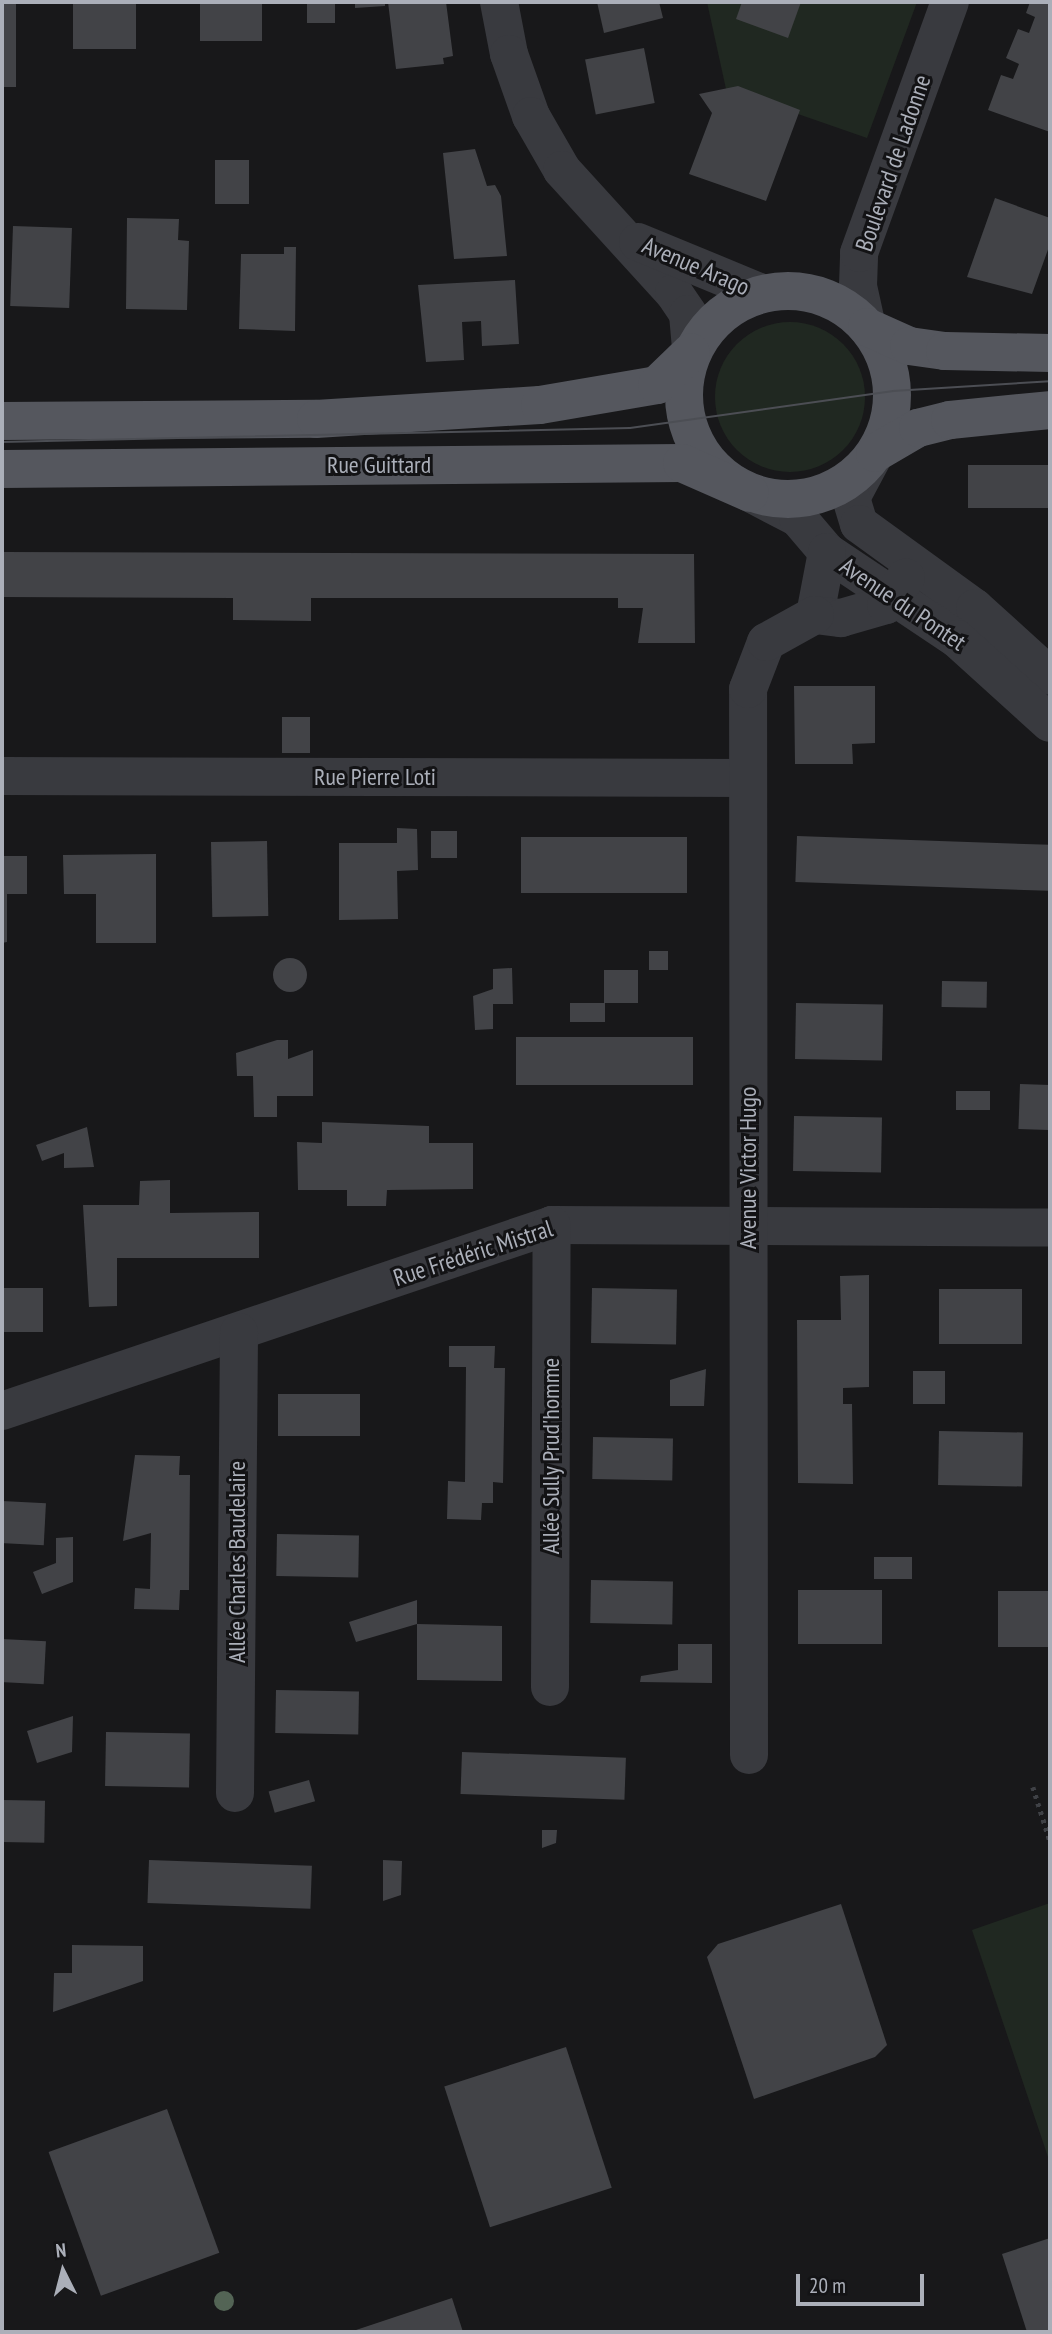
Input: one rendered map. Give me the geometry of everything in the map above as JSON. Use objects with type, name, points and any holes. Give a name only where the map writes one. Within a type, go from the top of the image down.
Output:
[{"type":"main road","points":[[1050,353],[945,351],[909,346],[867,327],[819,295],[762,293],[732,306],[691,352],[682,386],[686,421],[707,460],[750,493],[785,500],[820,495],[851,479],[875,453],[919,428],[950,420],[1050,410]]},
{"type":"main road","points":[[867,327],[886,356],[893,391],[889,423],[875,453]]},
{"type":"main road","name":"Rue Guittard","points":[[2,421],[316,419],[540,405],[657,384],[691,352]]},
{"type":"main road","name":"Rue Guittard","points":[[2,469],[682,463],[750,493]]},
{"type":"street","name":"Avenue Arago","points":[[499,2],[509,54],[531,116],[562,170],[630,238],[688,314],[691,352]]},
{"type":"street","name":"Boulevard de Ladonne","points":[[867,327],[858,286],[859,253],[950,2]]},
{"type":"street","name":"Avenue Arago","points":[[630,238],[762,293]]},
{"type":"street","name":"Avenue du Pontet","points":[[875,453],[851,498],[854,514],[905,580],[1050,723]]},
{"type":"street","name":"Avenue du Pontet","points":[[750,493],[798,518],[827,552],[905,580],[1050,676]]},
{"type":"street","points":[[815,615],[827,552]]},
{"type":"street","name":"Avenue Victor Hugo","points":[[749,1755],[748,689],[754,662],[781,629],[815,615],[841,618],[887,605],[905,580]]},
{"type":"street","name":"Rue Pierre Loti","points":[[2,776],[748,778]]},
{"type":"street","name":"Rue Frédéric Mistral","points":[[2,1411],[552,1225],[748,1222],[1050,1228]]},
{"type":"street","name":"Allée Sully Prud'homme","points":[[550,1687],[552,1225]]},
{"type":"street","name":"Allée Charles Baudelaire","points":[[235,1793],[239,1332]]},
{"type":"path","points":[[1033,1787],[1050,1841]]},
{"type":"shaded area","points":[[707,2],[917,2],[867,138],[726,89]]},
{"type":"shaded area","points":[[790,322],[819,327],[843,344],[860,368],[865,397],[860,426],[843,450],[819,467],[790,472],[761,467],[737,450],[720,426],[715,397],[720,368],[737,344],[761,327]]},
{"type":"shaded area","points":[[1050,1903],[1050,2160],[1049,2160],[972,1930]]},
{"type":"building","points":[[2,2],[16,2],[16,87],[2,87]]},
{"type":"building","points":[[73,2],[136,2],[136,49],[73,49]]},
{"type":"building","points":[[200,2],[262,2],[262,41],[200,41]]},
{"type":"building","points":[[307,2],[335,2],[335,23],[307,23]]},
{"type":"building","points":[[355,2],[385,2],[385,6],[355,8]]},
{"type":"building","points":[[388,2],[446,2],[453,56],[443,58],[444,64],[396,69]]},
{"type":"building","points":[[597,2],[659,2],[663,18],[604,33]]},
{"type":"building","points":[[742,2],[801,2],[788,38],[736,19]]},
{"type":"building","points":[[1030,2],[1050,2],[1050,132],[988,110],[1001,75],[1013,79],[1019,64],[1006,58],[1018,29],[1029,33],[1035,17],[1026,13]]},
{"type":"building","points":[[644,48],[655,103],[596,114],[585,59]]},
{"type":"building","points":[[738,86],[800,110],[766,201],[689,174],[712,113],[699,94]]},
{"type":"building","points":[[475,149],[487,186],[495,185],[501,196],[507,256],[454,259],[443,153]]},
{"type":"building","points":[[215,160],[249,160],[249,204],[215,204]]},
{"type":"building","points":[[995,198],[1050,218],[1050,244],[1032,294],[967,277]]},
{"type":"building","points":[[127,218],[179,219],[178,240],[189,241],[187,310],[126,309]]},
{"type":"building","points":[[13,226],[72,228],[69,308],[10,306]]},
{"type":"building","points":[[284,247],[296,247],[295,331],[239,329],[241,254],[284,254]]},
{"type":"building","points":[[515,280],[519,344],[482,346],[481,321],[462,322],[464,360],[426,362],[418,285]]},
{"type":"building","points":[[968,465],[1050,465],[1050,508],[968,508]]},
{"type":"building","points":[[2,552],[694,554],[695,643],[638,643],[643,608],[618,608],[618,598],[311,598],[311,621],[233,620],[233,598],[2,597]]},
{"type":"building","points":[[794,686],[875,686],[875,743],[852,744],[853,764],[795,764]]},
{"type":"building","points":[[282,717],[310,717],[310,753],[282,753]]},
{"type":"building","points":[[397,828],[417,829],[418,870],[397,871],[398,919],[339,920],[339,843],[397,843]]},
{"type":"building","points":[[431,831],[457,831],[457,858],[431,858]]},
{"type":"building","points":[[797,836],[1050,845],[1048,891],[795,882]]},
{"type":"building","points":[[521,837],[687,837],[687,893],[521,893]]},
{"type":"building","points":[[267,841],[268,916],[212,917],[211,842]]},
{"type":"building","points":[[156,854],[156,943],[96,943],[96,894],[64,894],[63,855]]},
{"type":"building","points":[[2,856],[27,856],[27,894],[7,894],[7,942],[2,943]]},
{"type":"building","points":[[649,951],[668,951],[668,970],[649,970]]},
{"type":"building","points":[[290,958],[302,963],[307,975],[302,987],[290,992],[278,987],[273,975],[278,963]]},
{"type":"building","points":[[512,968],[513,1004],[493,1004],[493,1029],[475,1030],[473,996],[493,989],[493,969]]},
{"type":"building","points":[[604,970],[638,970],[638,1003],[604,1003]]},
{"type":"building","points":[[942,981],[987,982],[987,1008],[942,1007]]},
{"type":"building","points":[[570,1003],[605,1003],[605,1022],[570,1022]]},
{"type":"building","points":[[796,1003],[883,1005],[882,1061],[795,1059]]},
{"type":"building","points":[[516,1037],[693,1037],[693,1085],[516,1085]]},
{"type":"building","points":[[277,1040],[288,1040],[288,1059],[313,1050],[313,1096],[277,1096],[277,1117],[254,1117],[253,1076],[237,1076],[236,1053]]},
{"type":"building","points":[[1020,1084],[1050,1085],[1048,1130],[1018,1129]]},
{"type":"building","points":[[956,1091],[990,1091],[990,1110],[956,1110]]},
{"type":"building","points":[[794,1116],[882,1118],[881,1173],[793,1171]]},
{"type":"building","points":[[322,1122],[429,1126],[429,1143],[473,1143],[473,1189],[387,1190],[386,1206],[347,1206],[347,1190],[298,1190],[297,1142],[322,1143]]},
{"type":"building","points":[[87,1127],[94,1167],[64,1168],[64,1153],[42,1161],[36,1145]]},
{"type":"building","points":[[170,1180],[170,1213],[259,1212],[259,1258],[117,1258],[117,1306],[89,1307],[83,1205],[139,1205],[140,1181]]},
{"type":"building","points":[[869,1275],[869,1387],[843,1388],[843,1404],[852,1404],[853,1484],[798,1483],[797,1320],[841,1320],[840,1276]]},
{"type":"building","points":[[2,1288],[43,1288],[43,1332],[2,1332]]},
{"type":"building","points":[[592,1288],[677,1289],[676,1344],[591,1343]]},
{"type":"building","points":[[939,1289],[1022,1289],[1022,1344],[939,1344]]},
{"type":"building","points":[[449,1346],[495,1346],[494,1368],[505,1368],[503,1483],[493,1482],[493,1503],[482,1503],[481,1520],[447,1519],[448,1481],[465,1482],[466,1367],[449,1367]]},
{"type":"building","points":[[706,1369],[704,1406],[670,1406],[670,1380]]},
{"type":"building","points":[[913,1371],[945,1371],[945,1404],[913,1404]]},
{"type":"building","points":[[278,1394],[360,1394],[360,1436],[278,1436]]},
{"type":"building","points":[[939,1431],[1023,1432],[1022,1486],[938,1485]]},
{"type":"building","points":[[593,1437],[673,1438],[672,1480],[592,1479]]},
{"type":"building","points":[[135,1455],[180,1456],[179,1475],[190,1475],[189,1590],[180,1590],[179,1610],[134,1609],[135,1588],[150,1589],[151,1533],[123,1541]]},
{"type":"building","points":[[2,1501],[46,1503],[44,1545],[2,1543]]},
{"type":"building","points":[[277,1534],[359,1535],[358,1577],[276,1576]]},
{"type":"building","points":[[73,1537],[73,1582],[42,1594],[33,1572],[56,1563],[56,1538]]},
{"type":"building","points":[[874,1557],[912,1557],[912,1579],[874,1579]]},
{"type":"building","points":[[591,1580],[673,1581],[672,1624],[590,1623]]},
{"type":"building","points":[[798,1590],[882,1590],[882,1644],[798,1644]]},
{"type":"building","points":[[998,1591],[1050,1591],[1050,1647],[998,1647]]},
{"type":"building","points":[[417,1600],[417,1624],[356,1642],[349,1622]]},
{"type":"building","points":[[417,1624],[502,1626],[502,1681],[417,1680]]},
{"type":"building","points":[[2,1639],[46,1641],[44,1684],[2,1682]]},
{"type":"building","points":[[678,1644],[712,1644],[712,1683],[640,1682],[641,1676],[678,1670]]},
{"type":"building","points":[[276,1690],[359,1691],[358,1734],[275,1733]]},
{"type":"building","points":[[73,1716],[72,1752],[37,1763],[27,1731]]},
{"type":"building","points":[[106,1732],[190,1733],[189,1787],[105,1786]]},
{"type":"building","points":[[462,1752],[626,1758],[624,1800],[461,1794]]},
{"type":"building","points":[[309,1780],[315,1801],[275,1813],[269,1792]]},
{"type":"building","points":[[2,1800],[45,1801],[44,1843],[2,1842]]},
{"type":"building","points":[[542,1830],[557,1830],[556,1843],[542,1848]]},
{"type":"building","points":[[149,1860],[312,1866],[310,1909],[147,1903]]},
{"type":"building","points":[[383,1860],[402,1861],[401,1895],[383,1901]]},
{"type":"building","points":[[841,1904],[887,2045],[875,2057],[754,2099],[707,1957],[718,1944]]},
{"type":"building","points":[[72,1945],[143,1946],[143,1981],[53,2012],[54,1973],[72,1973]]},
{"type":"building","points":[[566,2047],[612,2188],[490,2227],[444,2087]]},
{"type":"building","points":[[167,2109],[219,2253],[101,2296],[49,2152]]},
{"type":"building","points":[[1050,2238],[1050,2332],[1027,2332],[1002,2254]]},
{"type":"building","points":[[452,2298],[463,2332],[350,2332]]},
{"type":"tram line","points":[[2,442],[630,428],[893,391],[1050,381]]}]
